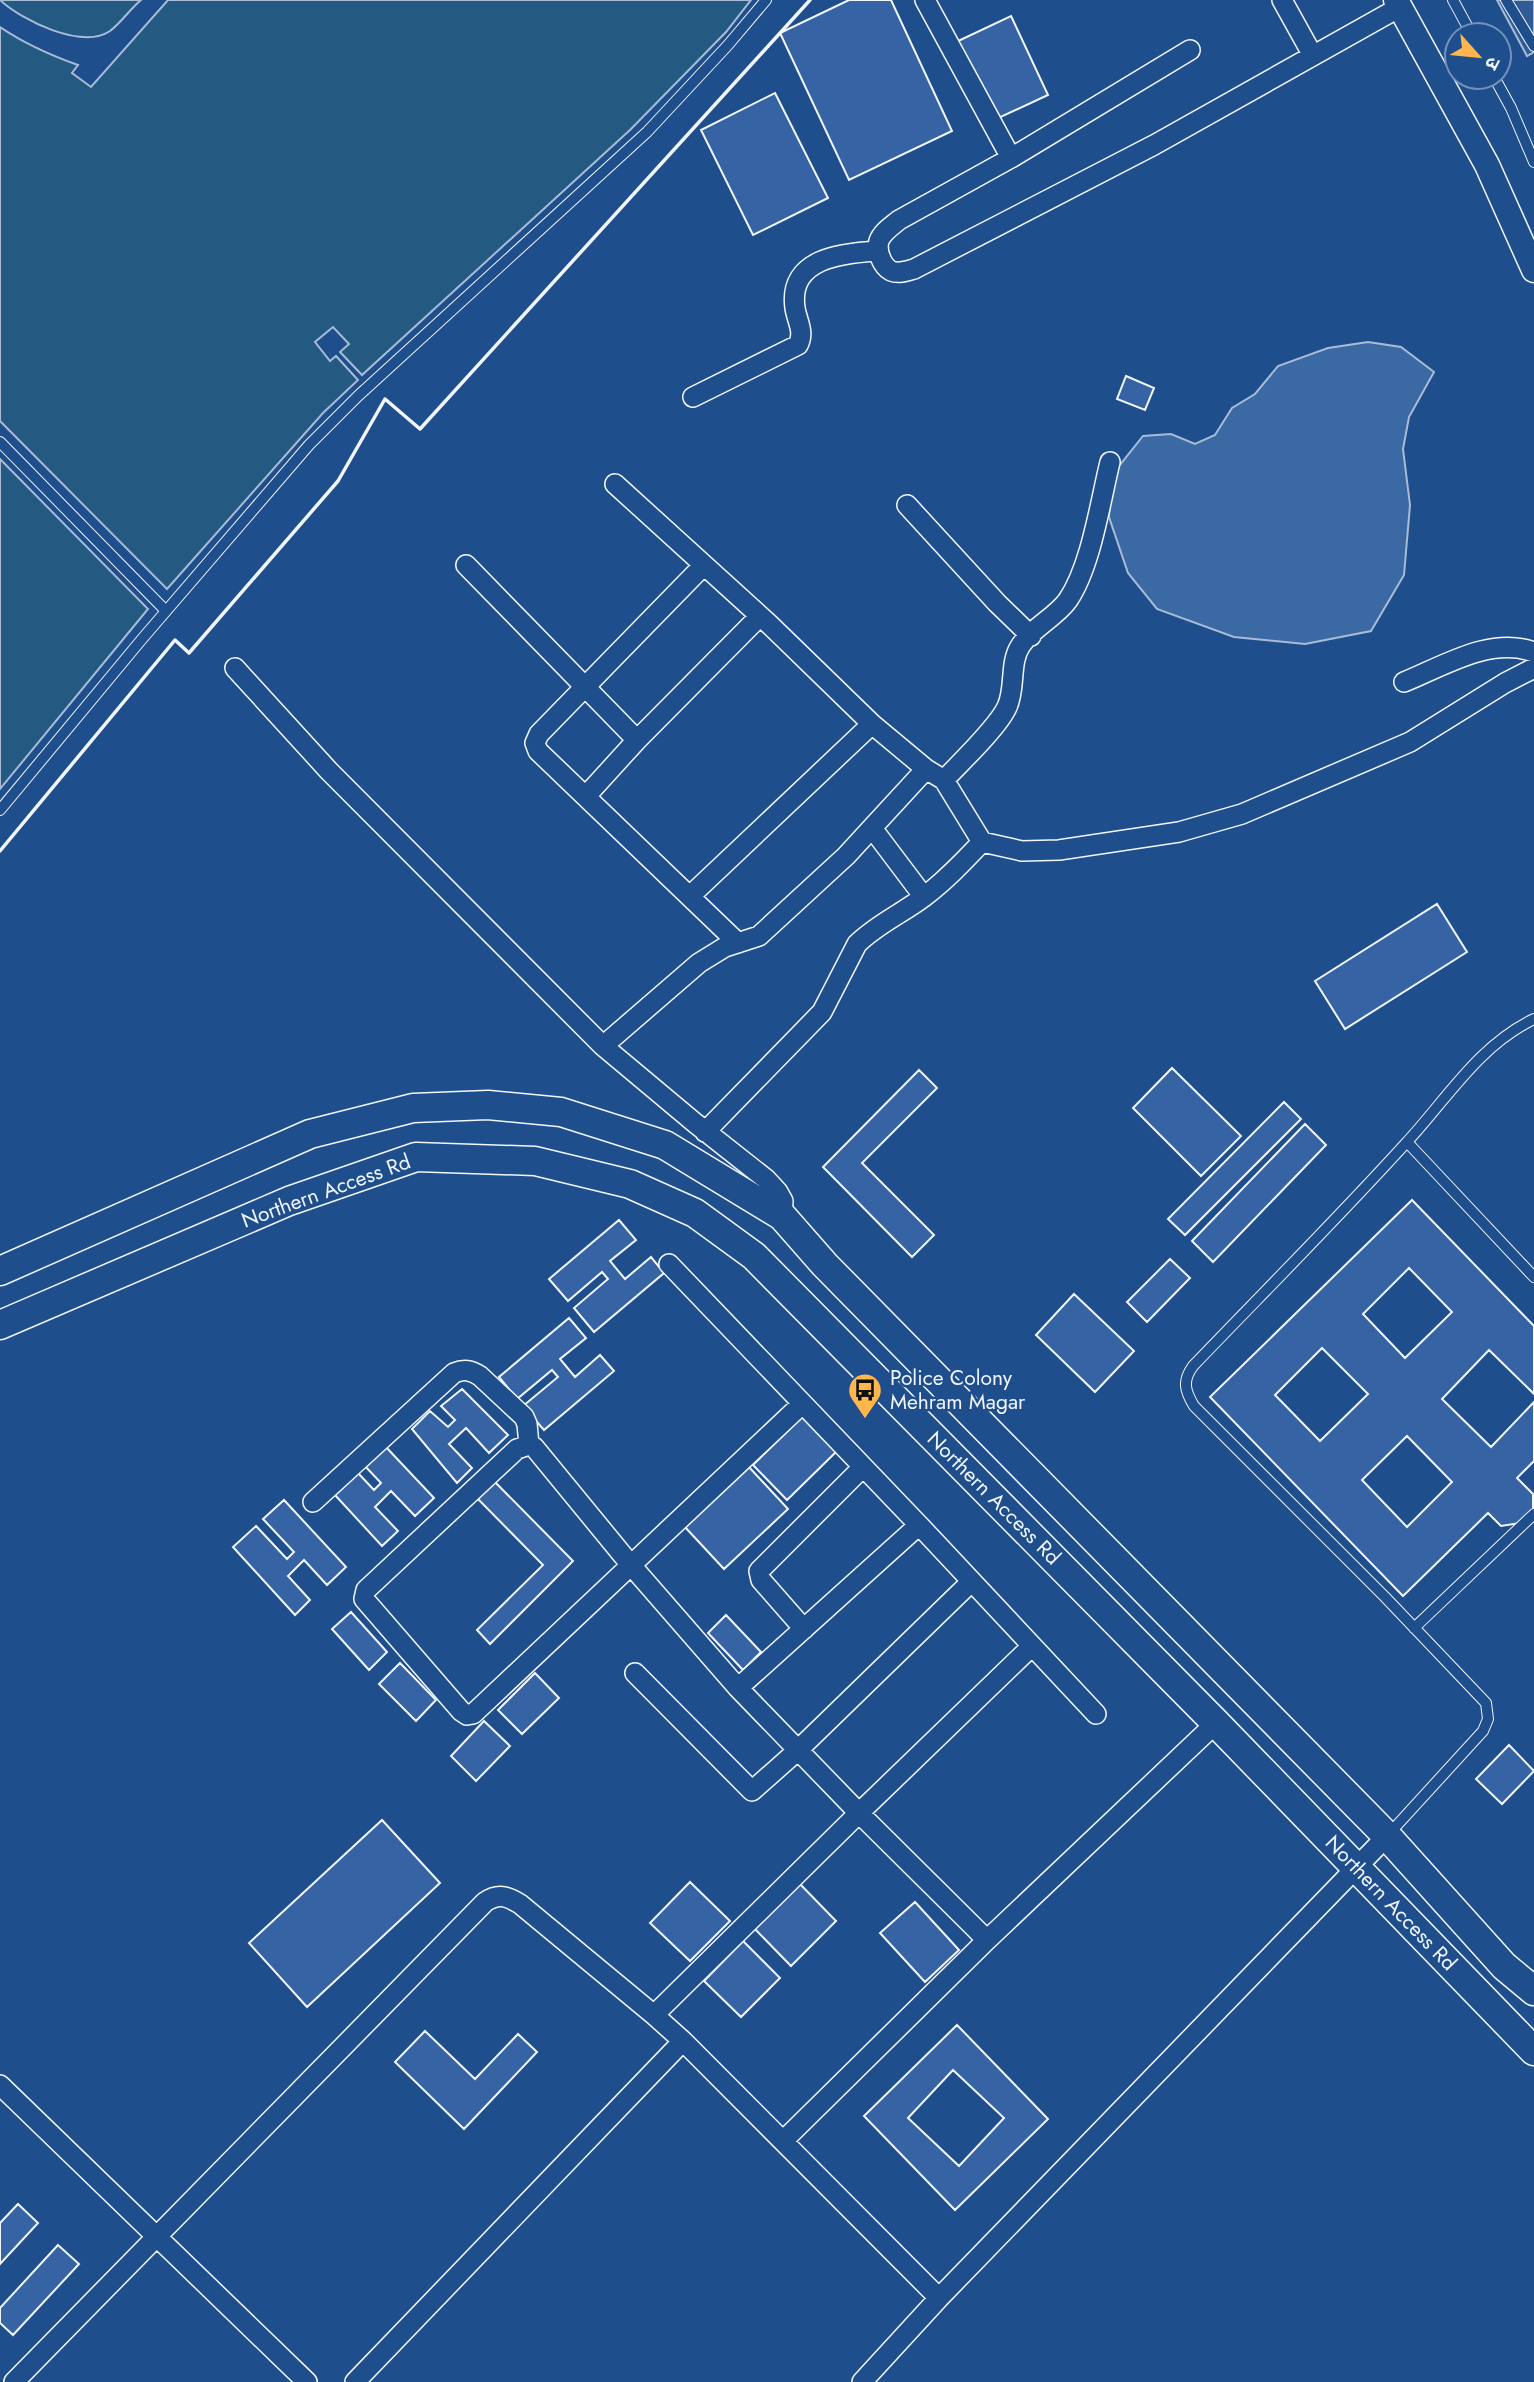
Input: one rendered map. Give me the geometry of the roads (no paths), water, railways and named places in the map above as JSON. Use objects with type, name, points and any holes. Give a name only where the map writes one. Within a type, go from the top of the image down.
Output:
[{"type":"main road","name":"Northern Access Rd","points":[[0,1271],[310,1134],[413,1108],[488,1105],[561,1112],[665,1145],[782,1216],[825,1265],[1387,1836],[1504,1966],[1534,1991]]},
{"type":"main road","name":"Northern Access Rd","points":[[0,1325],[289,1201],[416,1157],[535,1161],[630,1184],[695,1213],[754,1256],[1216,1723],[1534,2051]]},
{"type":"main road","points":[[794,1297],[825,1265]]},
{"type":"street","points":[[925,0],[1011,158]]},
{"type":"street","points":[[1282,0],[1312,54]]},
{"type":"street","points":[[1191,50],[1011,158],[899,220],[883,233],[878,242],[881,259],[892,271],[901,273],[914,269],[1154,145],[1398,3],[1487,165],[1534,271]]},
{"type":"street","points":[[693,397],[798,345],[802,335],[794,291],[807,269],[824,259],[847,252],[878,251]]},
{"type":"street","points":[[944,780],[1003,715],[1011,698],[1017,653],[1022,643],[1060,610],[1080,578],[1110,461]]},
{"type":"street","points":[[615,484],[872,723],[926,769],[944,780],[982,842],[1022,852],[1059,850],[1179,832],[1242,814],[1410,741],[1505,682],[1534,668]]},
{"type":"street","points":[[906,505],[1031,636]]},
{"type":"street","points":[[466,565],[636,740]]},
{"type":"street","points":[[704,565],[539,734],[535,743],[538,751],[738,943]]},
{"type":"street","points":[[586,796],[636,740],[760,616]]},
{"type":"street","points":[[1404,682],[1485,649],[1505,646],[1534,652]]},
{"type":"street","points":[[235,668],[329,771],[603,1046],[705,1132],[766,1179],[783,1201],[782,1216]]},
{"type":"street","points":[[690,895],[872,723]]},
{"type":"street","points":[[603,1046],[699,963],[719,951],[759,936],[846,856],[926,769]]},
{"type":"street","points":[[872,828],[924,897]]},
{"type":"street","points":[[705,1132],[822,1012],[857,944],[866,935],[924,897],[982,842]]},
{"type":"street","points":[[668,1264],[1096,1714]]},
{"type":"street","points":[[313,1502],[454,1373],[461,1370],[473,1371],[480,1376],[524,1417],[529,1445]]},
{"type":"street","points":[[529,1445],[517,1449],[480,1481],[366,1590],[364,1599],[461,1711],[470,1715],[802,1404]]},
{"type":"street","points":[[529,1445],[540,1452],[630,1564],[738,1688],[797,1751],[987,1940]]},
{"type":"street","points":[[804,1629],[761,1580],[759,1571],[863,1468]]},
{"type":"street","points":[[738,1688],[919,1525]]},
{"type":"street","points":[[635,1674],[750,1790],[754,1790],[971,1582]]},
{"type":"street","points":[[654,2015],[1031,1647]]},
{"type":"street","points":[[783,2141],[987,1940],[1216,1723]]},
{"type":"street","points":[[862,2382],[939,2298],[1387,1836]]},
{"type":"street","points":[[14,2382],[493,1897],[511,1898],[520,1903],[654,2015],[939,2298]]},
{"type":"street","points":[[355,2382],[682,2041]]},
{"type":"street","points":[[0,2085],[307,2382]]},
{"type":"lane","points":[[0,810],[309,445],[646,132],[720,55],[766,0]]},
{"type":"lane","points":[[1453,0],[1464,21]]},
{"type":"lane","points":[[1506,0],[1534,46]]},
{"type":"lane","points":[[1502,91],[1534,162]]},
{"type":"lane","points":[[0,442],[166,611]]},
{"type":"lane","points":[[1387,1836],[1483,1731],[1489,1711],[1486,1703],[1194,1406],[1185,1384],[1193,1366],[1407,1142],[1476,1061],[1500,1038],[1534,1019]]},
{"type":"lane","points":[[1407,1142],[1534,1277]]},
{"type":"lane","points":[[1414,1628],[1534,1514]]},
{"type":"place","name":"Police Colony Mehram Magar","points":[[865,1420]]}]
